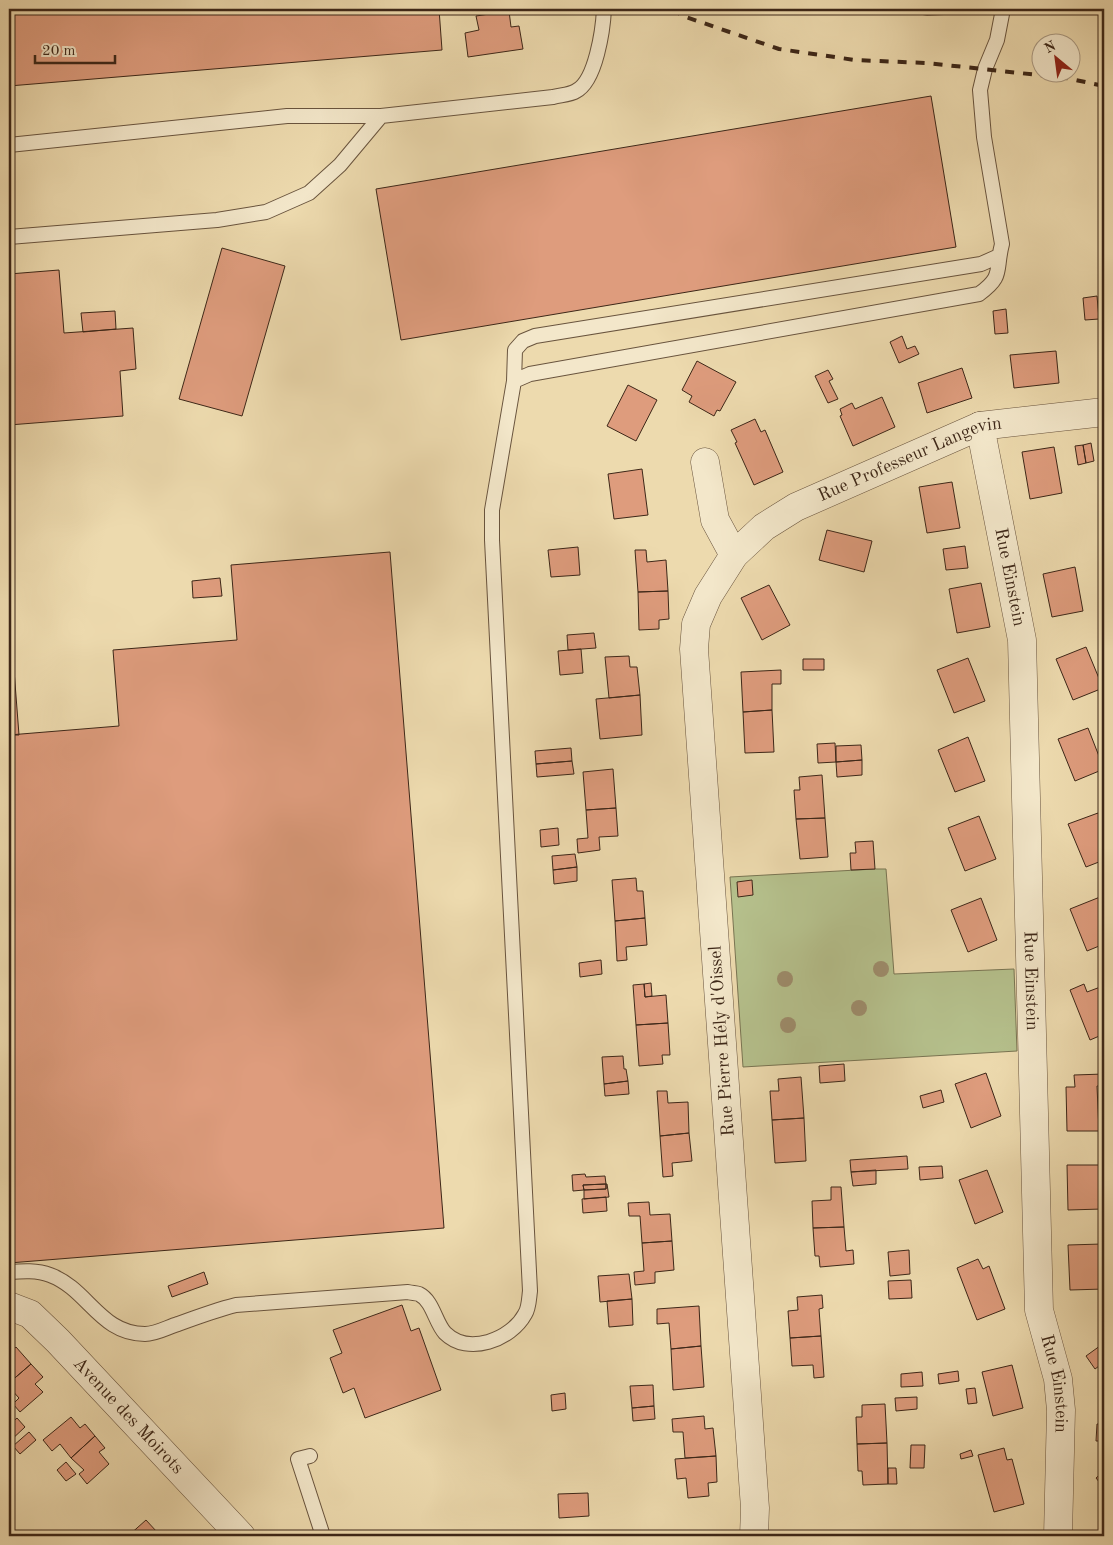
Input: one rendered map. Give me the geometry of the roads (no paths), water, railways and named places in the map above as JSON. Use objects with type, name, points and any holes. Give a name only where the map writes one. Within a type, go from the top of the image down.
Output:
[{"type":"street","name":"Rue Professeur Langevin","points":[[734,555],[764,528],[796,507],[980,426],[1104,412]]},
{"type":"street","name":"Rue Einstein","points":[[980,426],[1022,640],[1039,1310],[1058,1380],[1061,1410],[1058,1536]]},
{"type":"street","points":[[705,462],[716,520],[734,555]]},
{"type":"street","name":"Rue Pierre Hély d'Oissel","points":[[734,555],[708,596],[696,624],[694,649],[756,1508],[754,1536]]},
{"type":"street","name":"Avenue des Moirots","points":[[9,1306],[30,1314],[58,1341],[240,1536]]},
{"type":"lane","points":[[9,145],[287,116],[381,116],[553,97],[576,91],[588,79],[598,52],[604,9]]},
{"type":"lane","points":[[514,381],[530,374],[979,294],[991,285],[998,272],[1002,244],[984,137],[980,90],[985,69],[997,40],[1003,9]]},
{"type":"lane","points":[[9,237],[217,220],[266,212],[309,193],[340,165],[381,116]]},
{"type":"lane","points":[[9,1272],[32,1271],[50,1275],[66,1283],[110,1324],[128,1333],[148,1334],[209,1312],[236,1305],[408,1292],[420,1295],[429,1304],[445,1332],[458,1342],[479,1344],[501,1337],[518,1325],[526,1312],[530,1291],[492,540],[492,510],[514,381],[515,350],[523,341],[535,336],[981,264],[999,256]]},
{"type":"lane","points":[[310,1456],[298,1459],[323,1536]]},
{"type":"railway","points":[[672,9],[683,16],[779,49],[855,60],[927,63],[1066,78],[1104,86]]}]
